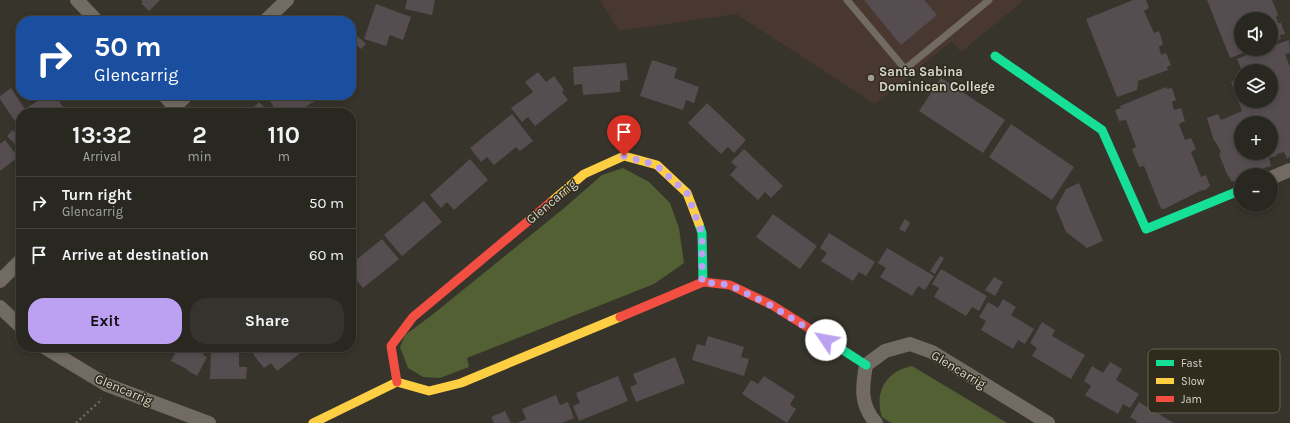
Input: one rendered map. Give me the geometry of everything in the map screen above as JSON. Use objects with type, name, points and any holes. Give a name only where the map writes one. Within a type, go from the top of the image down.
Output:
[{"type":"street","points":[[77,0],[92,16]]},
{"type":"street","points":[[270,16],[287,0]]},
{"type":"street","points":[[995,56],[1102,130],[1146,229],[1234,193]]},
{"type":"street","points":[[174,108],[182,100]]},
{"type":"street","name":"Glencarrig","points":[[397,382],[391,346],[413,317],[584,174],[624,156],[656,165],[687,193],[702,233],[702,282]]},
{"type":"street","points":[[1278,175],[1290,170]]},
{"type":"street","points":[[0,281],[16,265]]},
{"type":"street","points":[[313,423],[397,382],[430,391],[461,383],[702,282],[730,285],[772,306],[866,365],[862,390],[868,414],[876,423]]},
{"type":"street","points":[[0,307],[16,322]]},
{"type":"street","name":"Glencarrig","points":[[866,365],[885,351],[910,344],[932,352],[1048,423]]},
{"type":"street","name":"Glencarrig","points":[[52,352],[107,385],[209,423]]},
{"type":"lane","points":[[847,0],[905,69],[989,0]]},
{"type":"path","points":[[76,423],[99,402],[102,395]]},
{"type":"shaded area","name":"Santa Sabina Dominican College","points":[[600,0],[1024,0],[961,52],[952,41],[875,104],[736,14],[619,31]]},
{"type":"green space","points":[[623,168],[649,182],[670,203],[679,228],[684,263],[654,284],[467,358],[469,367],[440,378],[423,377],[408,368],[400,347],[405,335],[563,209],[602,175]]},
{"type":"green space","points":[[912,366],[1007,423],[891,423],[882,417],[880,408],[881,391],[884,384],[895,373]]},
{"type":"building","points":[[141,0],[160,0],[149,11],[141,3],[143,2]]},
{"type":"building","points":[[407,0],[435,0],[432,15],[405,9]]},
{"type":"building","points":[[864,0],[924,0],[937,15],[901,45]]},
{"type":"building","points":[[1133,0],[1146,0],[1149,8],[1144,11],[1154,33],[1159,31],[1163,44],[1159,47],[1161,55],[1166,53],[1171,65],[1167,67],[1168,70],[1138,81],[1137,90],[1117,97],[1086,19]]},
{"type":"building","points":[[1207,0],[1272,0],[1277,12],[1234,12],[1235,56],[1230,58]]},
{"type":"building","points":[[376,4],[411,17],[403,40],[390,35],[386,46],[364,39]]},
{"type":"building","points":[[1278,23],[1281,23],[1285,34],[1280,35],[1281,39],[1278,40]]},
{"type":"building","points":[[356,35],[366,44],[361,49],[356,45]]},
{"type":"building","points":[[1289,40],[1290,53],[1285,54],[1290,67],[1290,157],[1287,159],[1284,152],[1278,154],[1278,116],[1234,116],[1234,160],[1270,160],[1271,166],[1264,168],[1234,168],[1234,181],[1232,182],[1219,154],[1221,152],[1214,141],[1207,118],[1218,114],[1221,120],[1242,111],[1241,108],[1278,108],[1278,64],[1239,64],[1237,59],[1244,56],[1278,56],[1278,44]]},
{"type":"building","points":[[652,60],[677,68],[674,78],[699,87],[694,103],[686,100],[683,110],[640,96]]},
{"type":"building","points":[[626,63],[628,80],[620,81],[620,92],[583,95],[582,84],[574,85],[573,67]]},
{"type":"building","points":[[538,72],[546,82],[554,76],[564,90],[562,92],[568,100],[535,126],[528,117],[522,122],[511,108],[533,92],[525,82]]},
{"type":"building","points":[[941,78],[1005,120],[983,153],[919,111]]},
{"type":"building","points":[[1234,81],[1234,90],[1231,82]]},
{"type":"building","points":[[1166,87],[1167,89],[1172,88],[1176,100],[1172,102],[1174,110],[1181,108],[1185,121],[1179,124],[1185,140],[1191,138],[1196,149],[1191,152],[1201,177],[1206,175],[1210,186],[1205,190],[1161,209],[1144,166],[1139,167],[1132,149],[1136,147],[1126,120],[1119,121],[1115,110],[1121,108],[1120,106]]},
{"type":"building","points":[[11,88],[16,96],[16,100],[19,100],[24,108],[16,108],[16,123],[0,99],[0,96]]},
{"type":"building","points":[[39,100],[58,100],[64,108],[27,108]]},
{"type":"building","points":[[270,100],[315,101],[303,108],[274,108]]},
{"type":"building","points":[[259,102],[266,108],[253,108]]},
{"type":"building","points":[[707,103],[746,140],[734,153],[728,147],[721,154],[688,123]]},
{"type":"building","points":[[512,114],[533,141],[520,151],[516,147],[494,165],[487,157],[481,162],[470,148]]},
{"type":"building","points":[[1011,124],[1074,167],[1052,200],[989,157]]},
{"type":"building","points":[[13,130],[16,133],[16,145],[7,136]]},
{"type":"building","points":[[5,140],[16,154],[16,159],[0,171],[0,144]]},
{"type":"building","points":[[744,149],[783,186],[771,198],[765,192],[758,200],[730,175],[737,167],[731,162]]},
{"type":"building","points":[[470,159],[488,180],[454,210],[447,202],[441,208],[430,195]]},
{"type":"building","points":[[1079,183],[1103,241],[1087,248],[1066,232],[1056,208],[1066,189]]},
{"type":"building","points":[[424,201],[442,222],[402,256],[384,235]]},
{"type":"building","points":[[773,214],[817,246],[800,269],[756,237]]},
{"type":"building","points":[[905,219],[910,223],[905,232],[899,229]]},
{"type":"building","points":[[829,233],[875,262],[866,276],[859,272],[853,281],[821,261],[827,253],[820,248]]},
{"type":"building","points":[[382,239],[399,259],[363,288],[356,280],[356,260]]},
{"type":"building","points":[[887,248],[934,276],[925,290],[918,286],[912,296],[880,277],[886,268],[878,263]]},
{"type":"building","points":[[940,256],[944,258],[935,274],[930,271]]},
{"type":"building","points":[[941,269],[987,296],[979,311],[972,307],[966,316],[934,297],[939,288],[932,284]]},
{"type":"building","points":[[994,277],[1003,282],[995,296],[985,290]]},
{"type":"building","points":[[1003,299],[1016,307],[1011,315],[1034,329],[1025,344],[1018,340],[1013,349],[981,330],[986,321],[979,317],[988,302],[998,308]]},
{"type":"building","points":[[1042,322],[1055,330],[1052,336],[1085,355],[1071,379],[1032,356],[1037,348],[1030,343]]},
{"type":"building","points":[[708,336],[744,347],[741,357],[749,359],[744,376],[692,360],[697,344],[705,346]]},
{"type":"building","points":[[176,352],[204,352],[203,355],[207,357],[197,376],[171,361]]},
{"type":"building","points":[[211,352],[239,352],[239,367],[247,367],[246,379],[210,379]]},
{"type":"building","points":[[256,352],[302,352],[277,371],[271,363],[264,368],[253,354]]},
{"type":"building","points":[[675,357],[685,383],[636,402],[630,387],[637,384],[633,374]]},
{"type":"building","points":[[1110,362],[1122,369],[1116,380],[1139,394],[1130,408],[1123,404],[1118,414],[1085,395],[1091,386],[1084,381],[1092,366],[1103,373]]},
{"type":"building","points":[[618,376],[628,401],[579,421],[573,406],[580,403],[576,393]]},
{"type":"building","points":[[764,376],[795,396],[790,405],[796,409],[787,423],[742,394],[751,380],[758,384]]},
{"type":"building","points":[[556,395],[560,405],[568,402],[574,418],[562,423],[517,423],[526,419],[522,409]]},
{"type":"building","points":[[1139,402],[1148,407],[1148,413],[1157,413],[1174,423],[1136,423],[1137,421],[1130,417]]},
{"type":"building","points":[[505,411],[511,423],[494,423],[491,417]]},
{"type":"traffic: fast","points":[[995,56],[1102,130],[1146,229],[1234,193]]},
{"type":"traffic: fast","points":[[699,224],[702,233],[703,282]]},
{"type":"traffic: fast","points":[[815,332],[866,365]]},
{"type":"traffic: slow","points":[[551,202],[584,174],[624,156],[657,165],[687,193],[699,224]]},
{"type":"traffic: slow","points":[[313,423],[397,382],[429,391],[461,383],[620,317]]},
{"type":"traffic: jam","points":[[397,382],[391,346],[413,317],[551,202]]},
{"type":"traffic: jam","points":[[620,317],[703,282],[730,285],[772,305],[815,332]]},
{"type":"place","name":"Santa Sabina Dominican College","points":[[871,78]]},
{"type":"route","points":[[624,156],[656,165],[687,193],[702,233],[702,282],[730,285],[772,306],[826,340]]}]
